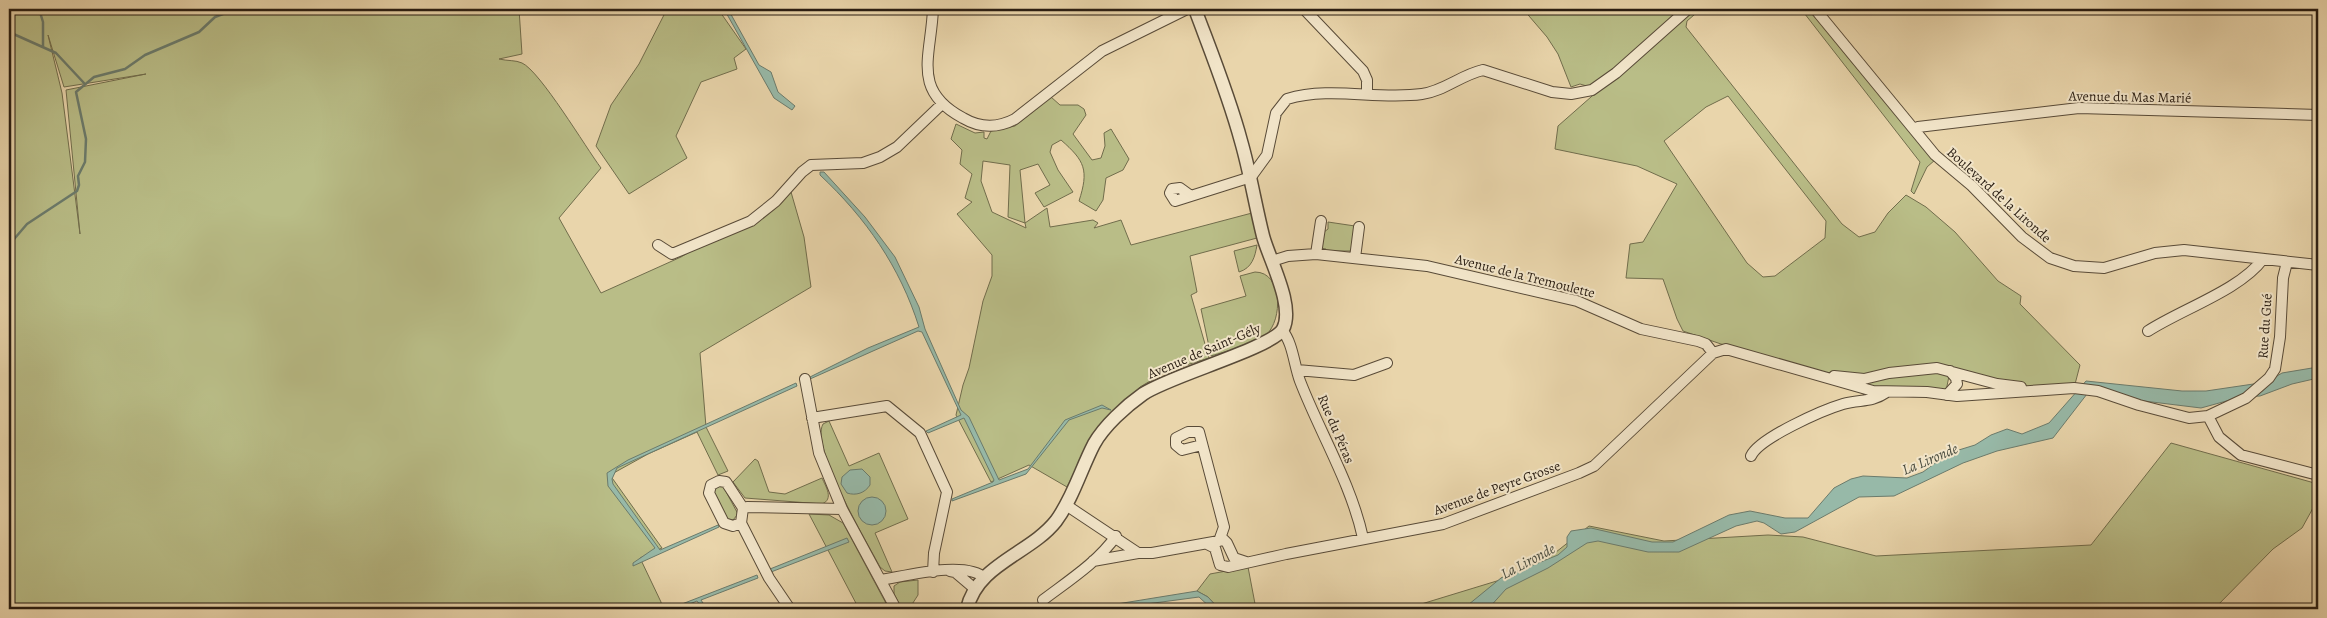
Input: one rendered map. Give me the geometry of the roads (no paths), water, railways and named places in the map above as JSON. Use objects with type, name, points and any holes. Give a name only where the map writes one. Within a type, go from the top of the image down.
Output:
[{"type":"street","points":[[932,9],[929,80],[934,94],[942,104],[973,123],[986,126],[1004,125],[1024,113],[1102,51],[1187,9]]},
{"type":"street","name":"Avenue de Saint-Gély","points":[[967,609],[975,589],[985,578],[1050,527],[1066,505],[1097,438],[1140,396],[1186,373],[1264,343],[1282,330],[1286,312],[1282,290],[1266,244],[1241,140],[1195,9]]},
{"type":"street","points":[[1304,9],[1363,71],[1367,80],[1366,94]]},
{"type":"street","points":[[1191,196],[1250,178],[1267,155],[1274,120],[1282,103],[1293,98],[1318,94],[1423,94],[1483,70],[1547,90],[1562,93],[1583,93],[1602,85],[1688,9]]},
{"type":"street","name":"Boulevard de la Lironde","points":[[1815,9],[1935,154],[1972,186],[2022,237],[2042,253],[2058,262],[2084,267],[2104,268],[2155,253],[2184,250],[2318,265]]},
{"type":"street","points":[[658,245],[672,254],[751,221],[776,202],[802,172],[811,165],[872,161],[897,147],[942,104]]},
{"type":"street","name":"Avenue du Mas Marié","points":[[1914,130],[1918,127],[1963,121],[2079,108],[2318,116]]},
{"type":"street","points":[[1316,254],[1322,221]]},
{"type":"street","points":[[1355,258],[1359,227]]},
{"type":"street","name":"Avenue de la Tremoulette","points":[[1272,261],[1288,256],[1316,254],[1427,266],[1576,301],[1649,332],[1706,344],[1713,353]]},
{"type":"street","points":[[2148,331],[2252,273],[2263,259]]},
{"type":"street","name":"Rue du Gué","points":[[2208,416],[2241,401],[2265,381],[2277,364],[2282,286],[2287,262]]},
{"type":"street","name":"Rue du Péras","points":[[1282,330],[1287,338],[1297,370],[1355,509],[1363,538]]},
{"type":"street","points":[[1713,353],[1726,350],[1858,388],[1887,392],[1920,392],[1947,395],[2074,388],[2098,391],[2189,418],[2208,416],[2219,437],[2241,456],[2318,475]]},
{"type":"street","name":"Avenue de Peyre Grosse","points":[[1228,567],[1363,538],[1455,521],[1586,470],[1608,454],[1713,353]]},
{"type":"street","points":[[1297,370],[1354,375],[1387,363]]},
{"type":"street","points":[[1818,375],[1864,379],[1889,373],[1937,368],[1997,384],[2044,390]]},
{"type":"street","points":[[1947,395],[1956,384],[1950,370]]},
{"type":"street","points":[[805,379],[819,453],[842,509],[896,609]]},
{"type":"street","points":[[1751,456],[1761,444],[1810,418],[1844,404],[1871,401],[1887,392]]},
{"type":"street","points":[[812,418],[887,406],[920,433],[947,492],[934,553],[933,572]]},
{"type":"street","points":[[1202,445],[1224,528],[1222,538]]},
{"type":"street","points":[[741,523],[733,526],[724,523],[709,493],[711,485],[719,481],[726,482],[743,508],[741,523],[769,578],[790,609]]},
{"type":"street","points":[[1066,505],[1138,552]]},
{"type":"street","points":[[743,508],[758,506],[842,509]]},
{"type":"street","points":[[1043,600],[1108,548],[1116,536]]},
{"type":"street","points":[[1093,561],[1138,552],[1152,553],[1207,544],[1222,538]]},
{"type":"street","points":[[1207,544],[1214,548],[1220,565],[1228,567],[1234,558],[1227,543],[1222,538]]},
{"type":"street","name":"Avenue de Peyre Grosse","points":[[1234,558],[1247,562]]},
{"type":"street","points":[[881,580],[933,572],[962,570],[976,572],[985,578]]},
{"type":"street","points":[[949,571],[955,572],[975,589]]},
{"type":"waterway","points":[[39,9],[43,22],[43,46]]},
{"type":"waterway","points":[[9,245],[27,224],[77,191],[79,185],[78,176],[85,162],[86,139],[76,92],[94,77],[125,69],[145,55],[199,32],[215,17],[236,9]]},
{"type":"waterway","points":[[9,32],[56,53],[84,83]]},
{"type":"water label","name":"La Lironde","points":[[1930,459]]},
{"type":"water label","name":"La Lironde","points":[[1528,561]]}]
